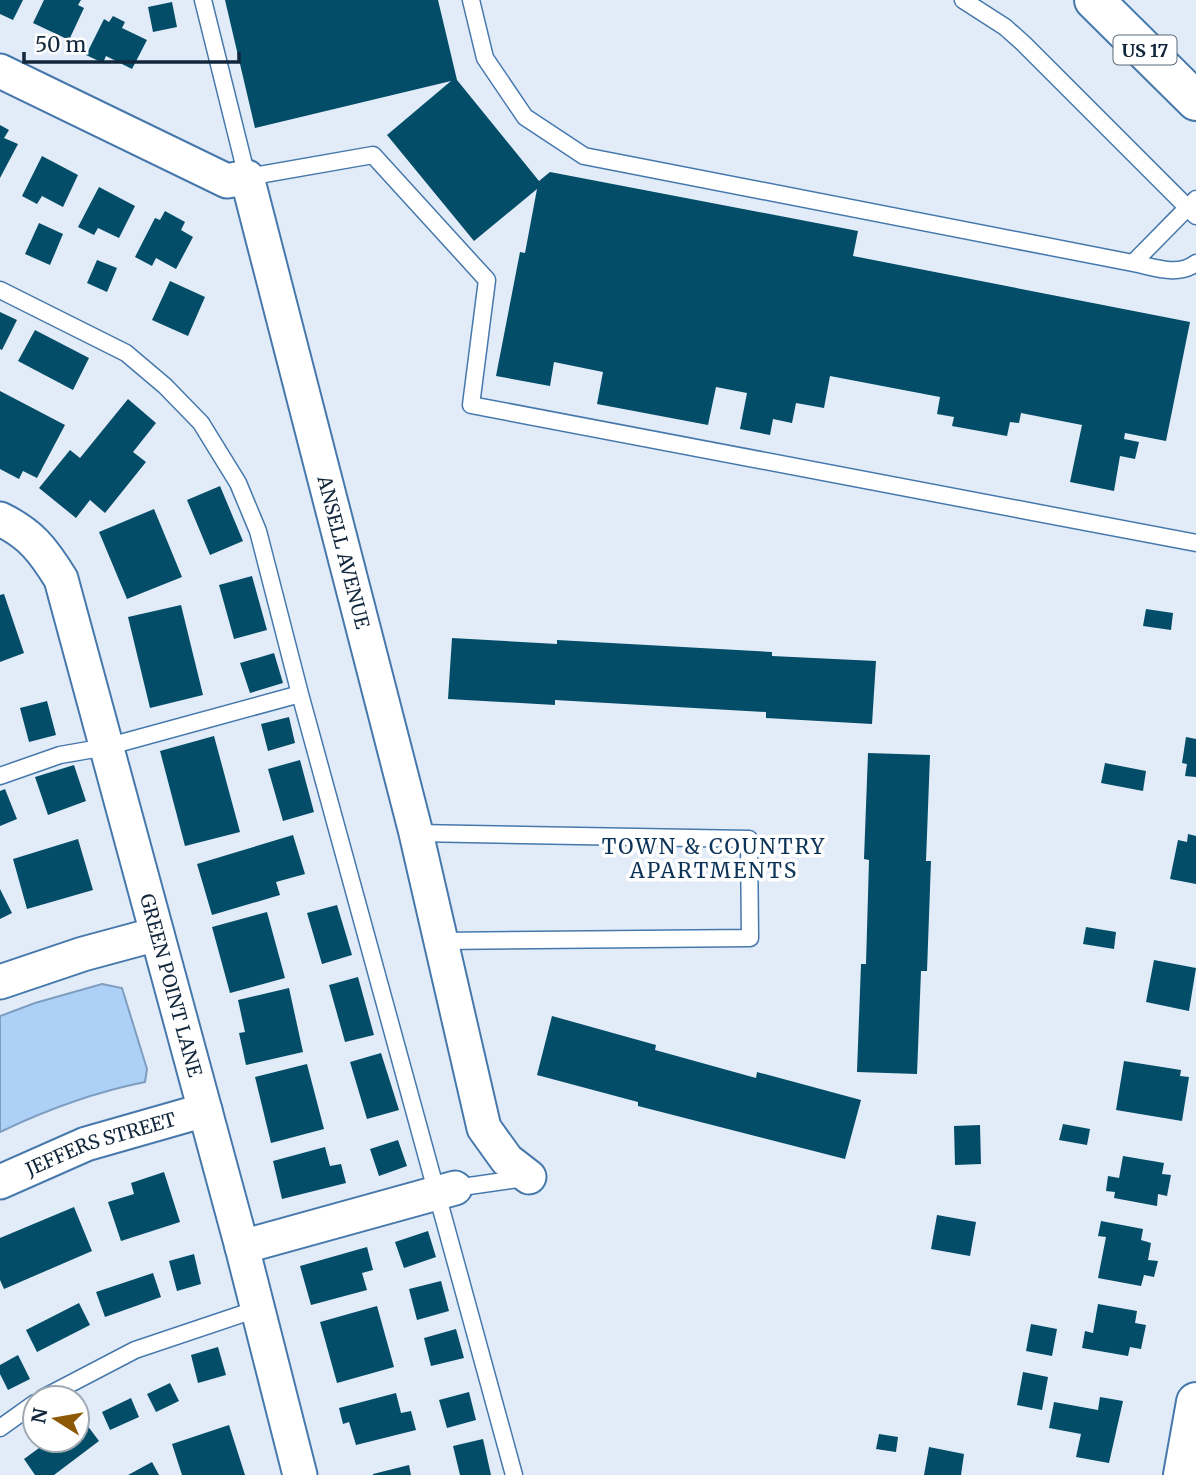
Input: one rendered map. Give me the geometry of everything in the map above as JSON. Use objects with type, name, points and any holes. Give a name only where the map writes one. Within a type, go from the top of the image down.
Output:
[{"type":"main road","name":"US 17","points":[[1094,0],[1196,101]]},
{"type":"main road","points":[[1183,1475],[1196,1402]]},
{"type":"street","points":[[0,71],[227,181],[247,177]]},
{"type":"street","name":"ANSELL AVENUE","points":[[247,177],[416,834],[484,1128],[507,1160],[529,1178]]},
{"type":"street","name":"GREEN POINT LANE","points":[[0,519],[14,526],[41,548],[61,579],[242,1247],[300,1475]]},
{"type":"street","points":[[0,982],[83,954],[157,934]]},
{"type":"street","name":"JEFFERS STREET","points":[[0,1182],[86,1144],[205,1110]]},
{"type":"street","points":[[242,1247],[446,1191]]},
{"type":"lane","points":[[203,0],[247,177],[373,155],[487,280],[471,405],[1196,543]]},
{"type":"lane","points":[[471,0],[485,58],[525,117],[584,156],[1175,271],[1185,271],[1196,263]]},
{"type":"lane","points":[[963,0],[999,23],[1024,44],[1193,207],[1133,263]]},
{"type":"lane","points":[[0,290],[126,353],[165,386],[201,423],[238,483],[258,531],[300,694],[446,1191],[514,1475]]},
{"type":"lane","points":[[0,776],[60,755],[106,747],[300,694]]},
{"type":"lane","points":[[416,834],[748,839],[750,938],[440,941]]},
{"type":"lane","points":[[446,1191],[529,1178]]},
{"type":"lane","points":[[66,1384],[135,1350],[257,1309]]},
{"type":"lane","points":[[0,1428],[21,1414]]},
{"type":"water","points":[[102,984],[122,988],[147,1069],[145,1082],[71,1102],[0,1132],[0,1016]]},
{"type":"building","points":[[0,0],[23,0],[13,20],[0,14]]},
{"type":"building","points":[[44,0],[81,0],[78,5],[84,8],[69,40],[33,23]]},
{"type":"building","points":[[225,0],[438,0],[457,80],[539,181],[550,172],[858,231],[853,256],[1190,322],[1166,441],[1125,433],[1124,439],[1139,442],[1135,459],[1120,456],[1114,491],[1070,482],[1082,425],[1021,413],[1019,423],[1010,422],[1007,436],[952,426],[954,417],[937,414],[940,397],[830,376],[824,408],[796,403],[792,423],[773,419],[770,435],[740,429],[747,393],[716,387],[708,425],[597,404],[603,372],[554,362],[550,386],[496,376],[520,252],[525,253],[537,189],[474,241],[387,135],[451,81],[255,128]]},
{"type":"building","points":[[172,2],[177,27],[153,32],[148,7]]},
{"type":"building","points":[[113,16],[125,22],[122,28],[147,40],[132,69],[106,56],[103,63],[86,55],[104,19],[109,22]]},
{"type":"building","points":[[0,125],[9,130],[4,138],[18,144],[0,178]]},
{"type":"building","points":[[42,156],[78,175],[63,207],[42,196],[37,204],[22,196]]},
{"type":"building","points":[[99,187],[135,206],[119,238],[98,228],[94,235],[78,227]]},
{"type":"building","points":[[165,211],[185,222],[181,230],[193,237],[176,269],[156,258],[152,266],[135,257],[155,218],[160,220]]},
{"type":"building","points":[[39,223],[63,234],[50,265],[25,254]]},
{"type":"building","points":[[97,260],[117,268],[107,292],[87,283]]},
{"type":"building","points":[[170,281],[205,297],[188,336],[152,320]]},
{"type":"building","points":[[0,312],[17,320],[2,350],[0,349]]},
{"type":"building","points":[[35,330],[89,358],[73,390],[18,361]]},
{"type":"building","points":[[0,391],[65,425],[37,478],[23,471],[19,479],[0,469]]},
{"type":"building","points":[[128,399],[156,423],[133,452],[146,462],[105,513],[90,500],[76,518],[39,488],[70,450],[80,458]]},
{"type":"building","points":[[220,486],[243,541],[210,555],[187,500]]},
{"type":"building","points":[[154,509],[182,577],[127,599],[99,532]]},
{"type":"building","points":[[252,576],[267,630],[234,639],[219,585]]},
{"type":"building","points":[[4,594],[24,653],[0,662],[0,595]]},
{"type":"building","points":[[181,605],[203,695],[150,708],[128,617]]},
{"type":"building","points":[[1146,609],[1173,613],[1171,630],[1143,626]]},
{"type":"building","points":[[452,638],[557,644],[557,640],[772,652],[772,656],[876,661],[872,724],[766,718],[766,712],[555,700],[555,705],[448,699]]},
{"type":"building","points":[[274,653],[283,683],[250,693],[240,663]]},
{"type":"building","points":[[47,701],[56,735],[29,742],[20,708]]},
{"type":"building","points":[[289,717],[295,743],[268,751],[261,724]]},
{"type":"building","points":[[214,736],[240,832],[185,846],[160,751]]},
{"type":"building","points":[[1186,737],[1196,739],[1196,777],[1185,776],[1187,764],[1182,763]]},
{"type":"building","points":[[868,753],[930,755],[926,861],[931,861],[927,971],[921,971],[917,1074],[857,1072],[861,964],[866,964],[869,860],[864,859]]},
{"type":"building","points":[[300,760],[314,812],[283,821],[268,769]]},
{"type":"building","points":[[1105,763],[1146,771],[1143,791],[1101,783]]},
{"type":"building","points":[[74,765],[86,801],[48,815],[35,777]]},
{"type":"building","points":[[5,789],[17,819],[0,826],[0,791]]},
{"type":"building","points":[[1188,834],[1196,836],[1196,884],[1170,879],[1178,840],[1187,842]]},
{"type":"building","points":[[293,835],[305,874],[276,882],[280,895],[212,915],[197,864]]},
{"type":"building","points":[[78,839],[93,890],[27,909],[13,859]]},
{"type":"building","points":[[0,889],[12,913],[0,919]]},
{"type":"building","points":[[337,905],[352,955],[322,964],[307,913]]},
{"type":"building","points":[[267,912],[285,978],[230,993],[212,927]]},
{"type":"building","points":[[1086,927],[1116,932],[1114,949],[1083,944]]},
{"type":"building","points":[[1154,960],[1196,968],[1189,1011],[1146,1002]]},
{"type":"building","points":[[358,977],[374,1035],[345,1042],[329,985]]},
{"type":"building","points":[[289,988],[303,1052],[246,1065],[239,1033],[245,1032],[238,1000]]},
{"type":"building","points":[[552,1016],[656,1045],[655,1050],[756,1078],[757,1072],[861,1100],[845,1159],[638,1106],[638,1102],[537,1075]]},
{"type":"building","points":[[381,1053],[399,1110],[367,1119],[350,1062]]},
{"type":"building","points":[[1124,1061],[1181,1070],[1180,1076],[1189,1077],[1182,1121],[1116,1110]]},
{"type":"building","points":[[307,1064],[324,1129],[271,1143],[255,1077]]},
{"type":"building","points":[[1063,1124],[1090,1129],[1087,1145],[1059,1140]]},
{"type":"building","points":[[980,1125],[981,1164],[955,1165],[954,1126]]},
{"type":"building","points":[[398,1140],[407,1166],[379,1176],[370,1149]]},
{"type":"building","points":[[325,1147],[330,1166],[341,1164],[346,1183],[282,1199],[273,1161]]},
{"type":"building","points":[[1123,1156],[1164,1163],[1162,1174],[1171,1175],[1167,1196],[1158,1194],[1157,1206],[1114,1198],[1115,1192],[1106,1191],[1108,1176],[1119,1178]]},
{"type":"building","points":[[164,1172],[180,1222],[121,1241],[108,1202],[134,1194],[131,1183]]},
{"type":"building","points":[[74,1207],[92,1251],[4,1289],[0,1280],[0,1238]]},
{"type":"building","points":[[937,1215],[976,1222],[970,1256],[931,1249]]},
{"type":"building","points":[[1101,1221],[1143,1229],[1141,1240],[1151,1243],[1148,1260],[1158,1261],[1154,1277],[1144,1275],[1141,1286],[1098,1278],[1106,1237],[1098,1236]]},
{"type":"building","points":[[428,1231],[436,1257],[404,1268],[395,1242]]},
{"type":"building","points":[[367,1247],[373,1270],[362,1273],[367,1290],[311,1305],[300,1266]]},
{"type":"building","points":[[194,1254],[201,1284],[177,1291],[169,1261]]},
{"type":"building","points":[[153,1273],[161,1297],[105,1317],[96,1292]]},
{"type":"building","points":[[441,1281],[449,1311],[417,1320],[409,1289]]},
{"type":"building","points":[[79,1303],[90,1325],[37,1352],[26,1330]]},
{"type":"building","points":[[1098,1304],[1137,1311],[1135,1323],[1146,1325],[1141,1349],[1130,1347],[1128,1356],[1082,1348],[1085,1331],[1093,1333]]},
{"type":"building","points":[[377,1306],[394,1367],[337,1383],[320,1322]]},
{"type":"building","points":[[1031,1324],[1057,1329],[1052,1356],[1026,1351]]},
{"type":"building","points":[[456,1329],[464,1358],[431,1366],[424,1338]]},
{"type":"building","points":[[218,1347],[226,1375],[198,1383],[191,1355]]},
{"type":"building","points":[[18,1355],[30,1379],[8,1390],[0,1374],[0,1365]]},
{"type":"building","points":[[1023,1372],[1048,1377],[1042,1410],[1017,1405]]},
{"type":"building","points":[[170,1383],[179,1401],[156,1412],[147,1394]]},
{"type":"building","points":[[469,1392],[476,1420],[447,1428],[439,1400]]},
{"type":"building","points":[[396,1393],[401,1413],[411,1411],[416,1430],[356,1445],[349,1422],[343,1424],[339,1408]]},
{"type":"building","points":[[1100,1397],[1123,1401],[1109,1463],[1076,1457],[1081,1434],[1049,1428],[1054,1402],[1098,1410]]},
{"type":"building","points":[[131,1398],[139,1417],[110,1430],[102,1412]]},
{"type":"building","points":[[229,1425],[245,1475],[182,1475],[172,1444]]},
{"type":"building","points":[[91,1430],[99,1441],[91,1447]]},
{"type":"building","points":[[879,1434],[898,1437],[896,1452],[876,1449]]},
{"type":"building","points":[[483,1439],[491,1475],[460,1475],[453,1446]]},
{"type":"building","points":[[929,1447],[964,1454],[961,1475],[924,1475]]},
{"type":"building","points":[[31,1454],[82,1454],[54,1475],[35,1475],[24,1459]]},
{"type":"building","points":[[152,1462],[159,1475],[128,1475]]},
{"type":"building","points":[[409,1465],[411,1475],[373,1475],[373,1474]]},
{"type":"district","name":"TOWN & COUNTRY APARTMENTS","points":[[714,858]]}]
